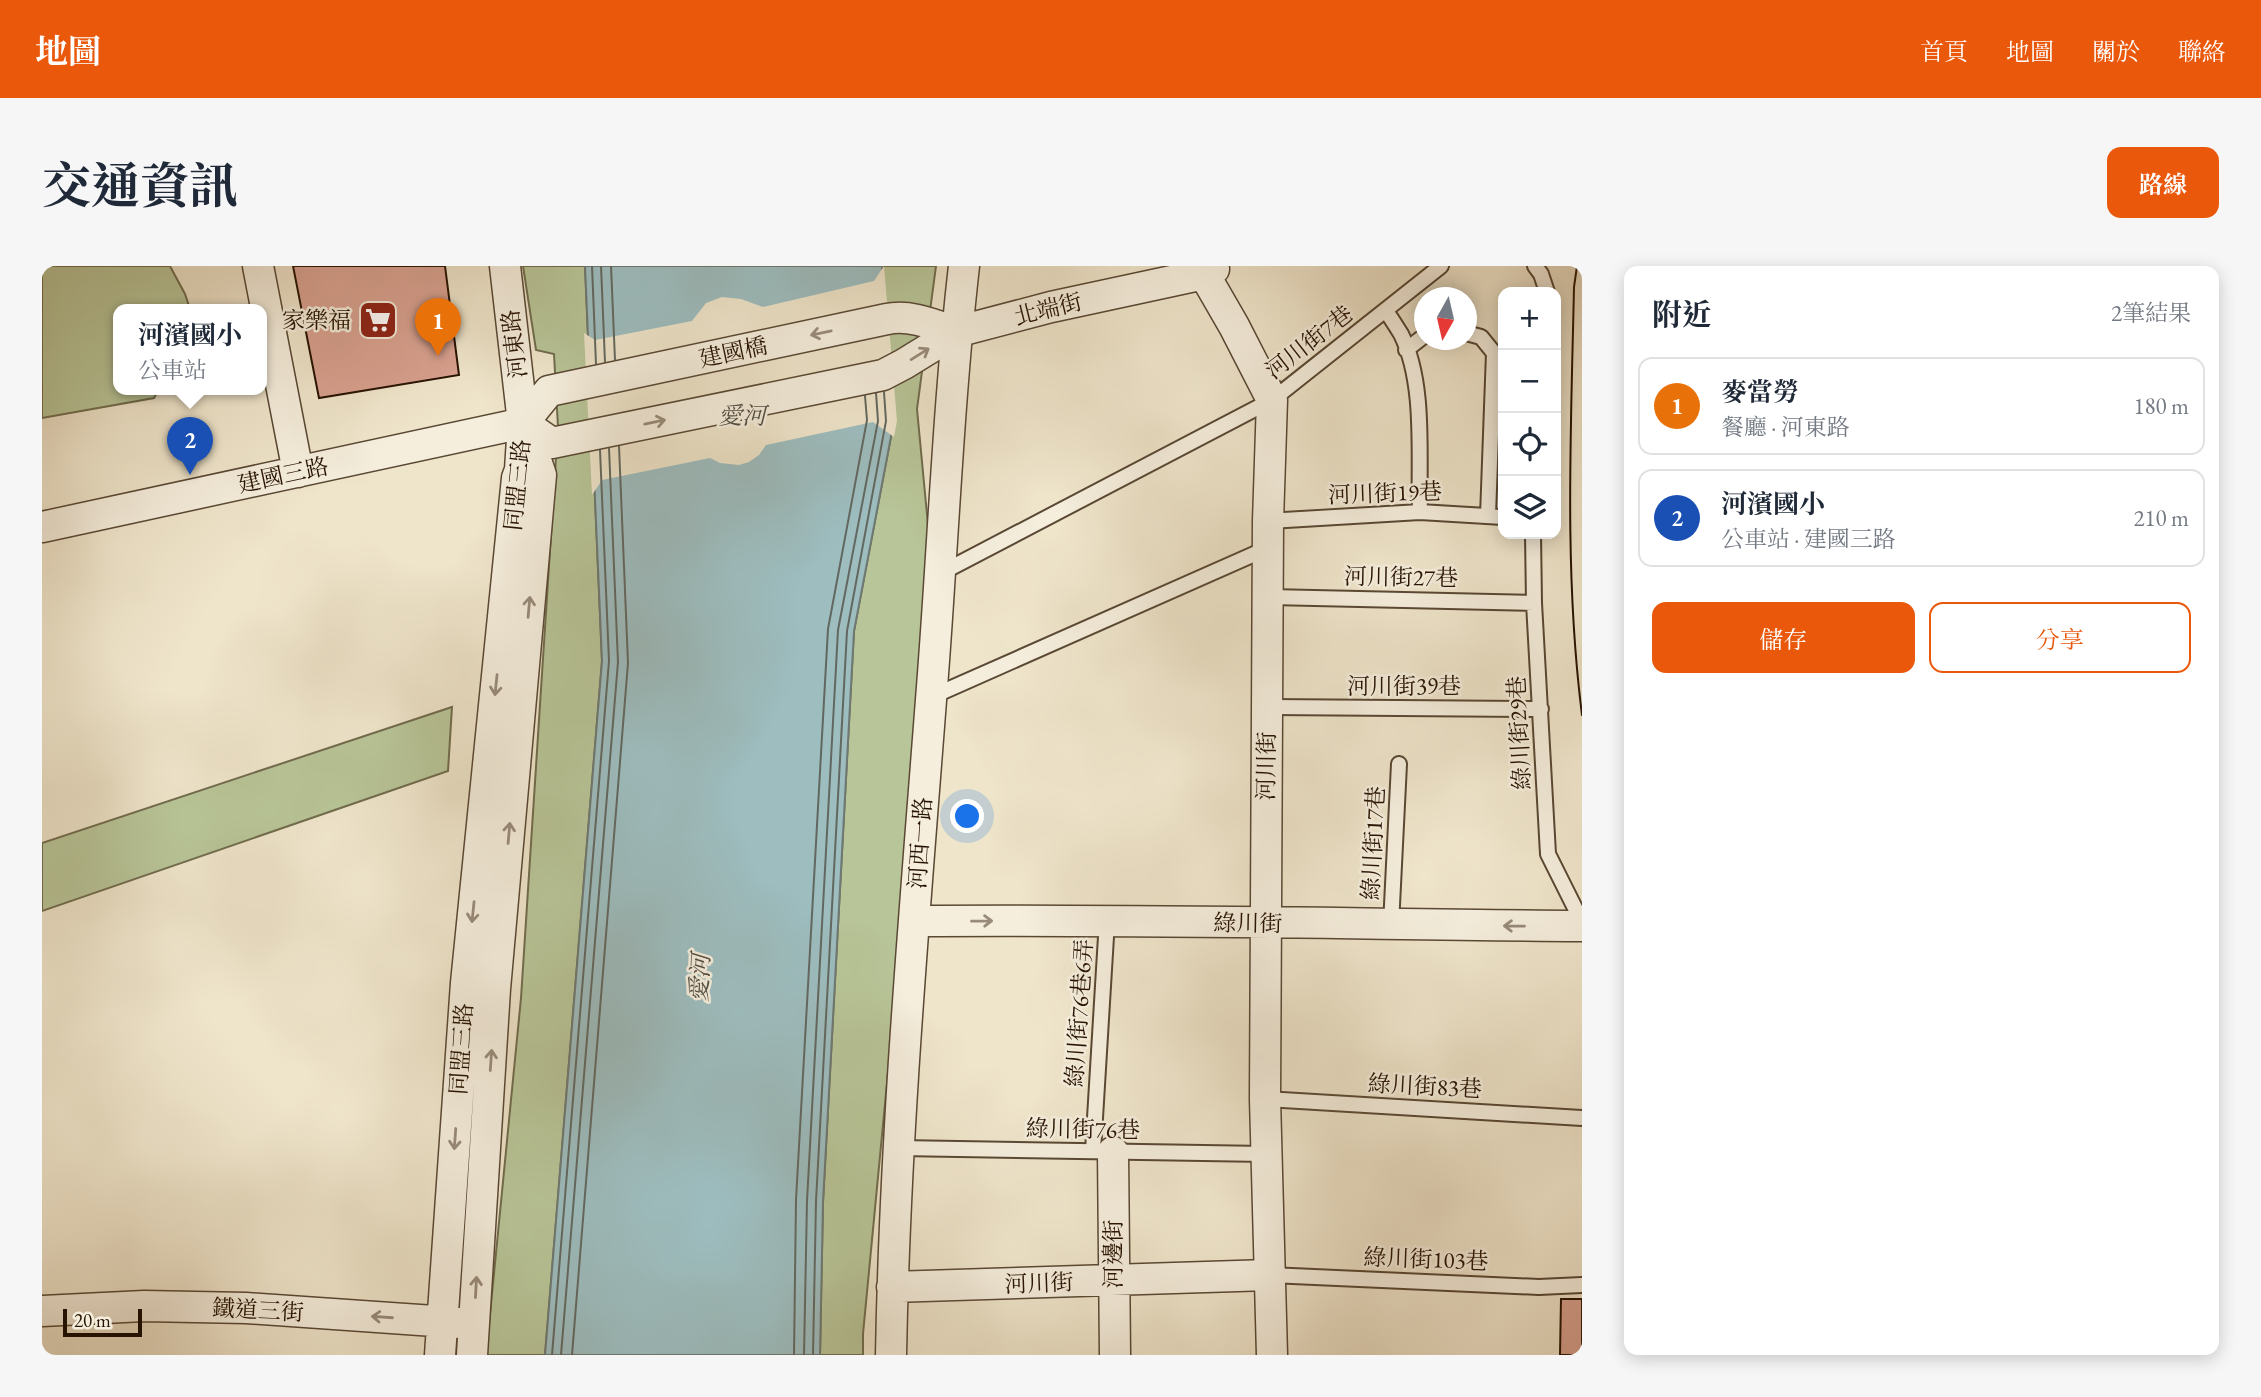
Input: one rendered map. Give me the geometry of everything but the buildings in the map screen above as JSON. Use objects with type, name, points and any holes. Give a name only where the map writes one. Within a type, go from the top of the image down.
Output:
[{"type":"street","points":[[258,266],[265,304]]},
{"type":"street","name":"河東路","points":[[505,266],[523,423]]},
{"type":"street","name":"河西一路","points":[[891,1355],[899,1148],[914,921],[941,573],[956,332],[964,266]]},
{"type":"street","name":"北端街","points":[[956,332],[1206,269]]},
{"type":"street","name":"河川街","points":[[1206,269],[1272,400],[1267,597],[1265,924],[1265,1099],[1272,1355]]},
{"type":"street","points":[[267,312],[298,472]]},
{"type":"street","name":"建國橋","points":[[523,423],[549,391],[887,319],[897,317],[926,322],[956,332]]},
{"type":"street","points":[[523,423],[552,443],[883,375],[956,332]]},
{"type":"street","name":"建國三路","points":[[42,527],[523,423]]},
{"type":"street","name":"同盟三路","points":[[440,1355],[466,983],[523,423]]},
{"type":"street","name":"同盟三路","points":[[472,1355],[495,989],[541,475],[523,423]]},
{"type":"street","name":"綠川街","points":[[914,921],[1582,924]]},
{"type":"street","name":"河邊街","points":[[1103,1152],[1113,1281],[1115,1355]]},
{"type":"street","name":"河川街","points":[[892,1287],[1269,1275]]},
{"type":"street","name":"鐵道三街","points":[[42,1311],[144,1306],[246,1308],[474,1324]]},
{"type":"lane","name":"河川街7巷","points":[[941,573],[1272,400],[1441,266]]},
{"type":"lane","points":[[1535,266],[1545,287]]},
{"type":"lane","points":[[1386,311],[1401,335],[1413,373],[1419,410],[1420,512]]},
{"type":"lane","points":[[1477,336],[1494,353],[1488,516]]},
{"type":"lane","points":[[1406,350],[1414,344]]},
{"type":"lane","name":"河川街19巷","points":[[1268,534],[1420,512],[1498,517]]},
{"type":"lane","points":[[931,697],[1268,534]]},
{"type":"lane","name":"綠川街29巷","points":[[1533,539],[1534,603],[1548,854],[1582,924]]},
{"type":"lane","name":"河川街27巷","points":[[1267,597],[1534,603]]},
{"type":"lane","name":"河川街39巷","points":[[1267,707],[1541,709]]},
{"type":"lane","name":"綠川街17巷","points":[[1391,925],[1399,764]]},
{"type":"lane","name":"綠川街76巷6弄","points":[[1103,1152],[1107,920]]},
{"type":"lane","name":"綠川街83巷","points":[[1265,1099],[1582,1118]]},
{"type":"lane","name":"綠川街76巷","points":[[899,1148],[1266,1154]]},
{"type":"lane","name":"綠川街103巷","points":[[1269,1275],[1539,1287],[1582,1285]]},
{"type":"green space","points":[[42,266],[170,266],[188,304],[113,304],[113,395],[156,395],[154,398],[42,418]]},
{"type":"green space","points":[[523,266],[585,266],[602,661],[545,1355],[486,1355],[521,998],[558,427],[554,354],[536,350]]},
{"type":"green space","points":[[882,266],[936,266],[917,409],[928,525],[927,585],[900,947],[863,1355],[820,1355],[823,1202],[854,631],[894,421]]},
{"type":"green space","points":[[452,707],[448,771],[42,911],[42,843]]},
{"type":"water","name":"愛河","points":[[585,266],[882,266],[894,421],[854,631],[823,1202],[820,1355],[545,1355],[602,661]]},
{"type":"pier","points":[[884,266],[897,421],[894,437],[873,422],[766,445],[759,455],[739,465],[720,463],[710,458],[602,480],[592,495],[584,333],[595,340],[692,321],[706,303],[722,297],[741,299],[763,307],[874,281]]},
{"type":"tram line","points":[[1577,266],[1574,287],[1570,501],[1576,662],[1582,715]]},
{"type":"place","name":"家樂福","points":[[378,320]]},
{"type":"place","name":"麥當勞","points":[[438,356]]},
{"type":"place","name":"河濱國小","points":[[190,475]]}]
